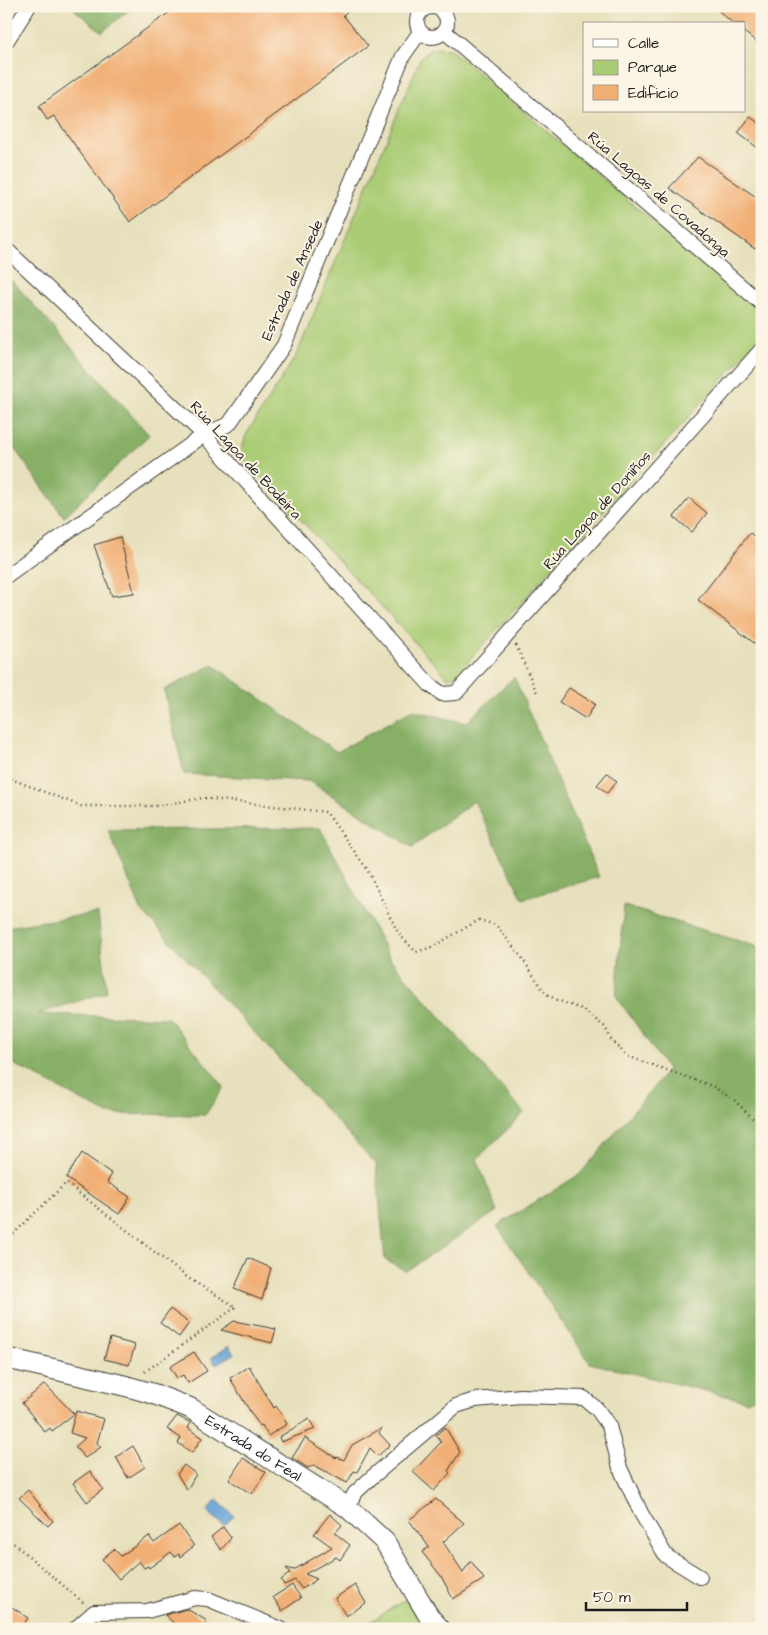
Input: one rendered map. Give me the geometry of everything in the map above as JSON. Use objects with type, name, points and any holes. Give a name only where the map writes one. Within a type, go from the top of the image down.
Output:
[{"type":"main road","name":"Estrada do Feal","points":[[6,1358],[126,1386],[154,1394],[190,1408],[347,1507],[386,1542],[430,1618],[440,1629]]},
{"type":"street","points":[[6,42],[29,6]]},
{"type":"street","points":[[418,8],[447,9],[447,21],[444,31],[438,36],[432,37],[420,32],[416,24],[418,8]]},
{"type":"street","name":"Rúa Lagoas de Covadonga","points":[[444,31],[762,304]]},
{"type":"street","name":"Estrada de Ansede","points":[[6,576],[204,435],[229,424],[284,345],[403,56],[420,32]]},
{"type":"street","name":"Rúa Lagoa de Bodeira","points":[[6,249],[204,435],[430,685],[442,694],[456,693]]},
{"type":"street","name":"Rúa Lagoa de Doniños","points":[[456,693],[762,349]]},
{"type":"street","points":[[347,1507],[355,1493],[371,1478],[456,1406],[475,1400],[520,1396],[584,1398],[597,1409],[609,1426],[620,1468],[641,1513],[666,1556],[700,1577]]},
{"type":"street","points":[[75,1629],[94,1612],[147,1610],[195,1598],[208,1599],[281,1629]]},
{"type":"path","points":[[510,632],[536,693]]},
{"type":"path","points":[[6,777],[81,806],[155,806],[203,798],[326,812],[367,869],[398,933],[416,952],[432,947],[479,920],[496,925],[522,958],[545,993],[557,1000],[582,1009],[605,1026],[612,1041],[627,1056],[712,1086],[734,1100],[762,1127]]},
{"type":"path","points":[[6,1241],[66,1183],[188,1278],[236,1307],[126,1386]]},
{"type":"path","points":[[6,1537],[94,1612]]},
{"type":"green space","points":[[70,6],[134,6],[102,32]]},
{"type":"green space","points":[[437,48],[450,49],[762,314],[762,336],[455,676],[448,678],[244,459],[242,448],[246,435],[297,354],[421,57],[428,51]]},
{"type":"green space","points":[[6,274],[149,435],[64,517],[6,437]]},
{"type":"green space","points":[[213,665],[337,752],[412,710],[466,723],[514,677],[599,877],[523,899],[474,801],[412,847],[309,781],[184,774],[164,690]]},
{"type":"green space","points":[[320,828],[391,960],[524,1113],[477,1159],[497,1211],[406,1271],[385,1260],[376,1164],[141,910],[108,830]]},
{"type":"green space","points":[[624,906],[762,948],[762,1394],[747,1401],[590,1363],[497,1226],[580,1174],[668,1070],[616,996]]},
{"type":"green space","points":[[98,913],[107,992],[37,1014],[168,1018],[224,1087],[205,1115],[108,1114],[6,1060],[6,927]]},
{"type":"green space","points":[[406,1599],[427,1629],[359,1629]]},
{"type":"water","points":[[229,1346],[234,1354],[216,1365],[211,1358]]},
{"type":"water","points":[[217,1500],[234,1516],[224,1526],[207,1511]]},
{"type":"building","points":[[178,6],[354,6],[343,15],[368,46],[130,222],[54,116],[47,120],[39,106]]},
{"type":"building","points":[[713,6],[762,6],[762,46],[746,34],[746,22],[732,22]]},
{"type":"building","points":[[750,117],[762,125],[762,151],[738,133]]},
{"type":"building","points":[[698,157],[762,201],[762,239],[755,249],[669,188]]},
{"type":"building","points":[[689,498],[707,513],[692,532],[674,517]]},
{"type":"building","points":[[750,533],[762,542],[762,649],[698,600]]},
{"type":"building","points":[[120,537],[134,593],[112,596],[94,545]]},
{"type":"building","points":[[569,688],[595,704],[586,719],[559,702]]},
{"type":"building","points":[[607,773],[617,782],[607,793],[597,785]]},
{"type":"building","points":[[82,1153],[112,1174],[107,1182],[130,1197],[119,1214],[66,1178]]},
{"type":"building","points":[[248,1258],[271,1268],[262,1300],[234,1289]]},
{"type":"building","points":[[170,1309],[189,1323],[179,1337],[160,1323]]},
{"type":"building","points":[[234,1321],[276,1329],[272,1343],[221,1330]]},
{"type":"building","points":[[110,1338],[135,1345],[129,1365],[104,1359]]},
{"type":"building","points":[[194,1352],[207,1371],[188,1383],[183,1375],[177,1378],[170,1367]]},
{"type":"building","points":[[249,1366],[274,1408],[276,1406],[287,1424],[268,1436],[262,1425],[260,1426],[251,1413],[230,1378]]},
{"type":"building","points":[[45,1384],[74,1414],[52,1431],[50,1428],[45,1432],[22,1403]]},
{"type":"building","points":[[76,1411],[104,1419],[97,1443],[101,1447],[85,1458],[75,1447],[85,1438],[70,1433]]},
{"type":"building","points":[[177,1416],[191,1423],[188,1428],[202,1438],[192,1453],[178,1443],[181,1438],[167,1429]]},
{"type":"building","points":[[309,1419],[315,1429],[281,1442],[279,1437]]},
{"type":"building","points":[[445,1427],[460,1452],[448,1471],[450,1473],[434,1491],[413,1472],[441,1442],[436,1435]]},
{"type":"building","points":[[382,1428],[379,1433],[390,1445],[378,1456],[370,1448],[357,1472],[354,1471],[347,1483],[314,1465],[308,1468],[292,1458],[305,1438],[336,1458],[344,1460],[352,1445]]},
{"type":"building","points":[[133,1446],[145,1467],[128,1478],[116,1457]]},
{"type":"building","points":[[243,1458],[266,1472],[252,1494],[229,1480]]},
{"type":"building","points":[[184,1465],[196,1474],[187,1490],[177,1474]]},
{"type":"building","points":[[90,1471],[103,1489],[87,1502],[73,1483]]},
{"type":"building","points":[[28,1490],[53,1521],[48,1526],[19,1498]]},
{"type":"building","points":[[436,1499],[464,1523],[443,1542],[463,1572],[471,1561],[484,1579],[453,1599],[441,1576],[422,1552],[429,1547],[409,1520]]},
{"type":"building","points":[[330,1514],[342,1525],[335,1533],[350,1545],[340,1560],[336,1557],[305,1574],[317,1579],[302,1589],[295,1580],[284,1585],[281,1580],[290,1573],[286,1568],[294,1570],[332,1547],[314,1534]]},
{"type":"building","points":[[179,1525],[194,1546],[180,1557],[179,1554],[175,1557],[171,1552],[149,1568],[148,1566],[144,1568],[139,1561],[119,1579],[102,1559],[114,1549],[121,1556],[149,1536],[154,1543]]},
{"type":"building","points":[[223,1527],[231,1538],[221,1550],[211,1537]]},
{"type":"building","points":[[292,1585],[301,1598],[282,1611],[273,1597]]},
{"type":"building","points":[[355,1585],[366,1603],[346,1616],[335,1598]]},
{"type":"building","points":[[6,1603],[28,1618],[20,1629],[6,1629]]},
{"type":"building","points":[[187,1609],[207,1621],[203,1629],[180,1629],[165,1615]]}]
